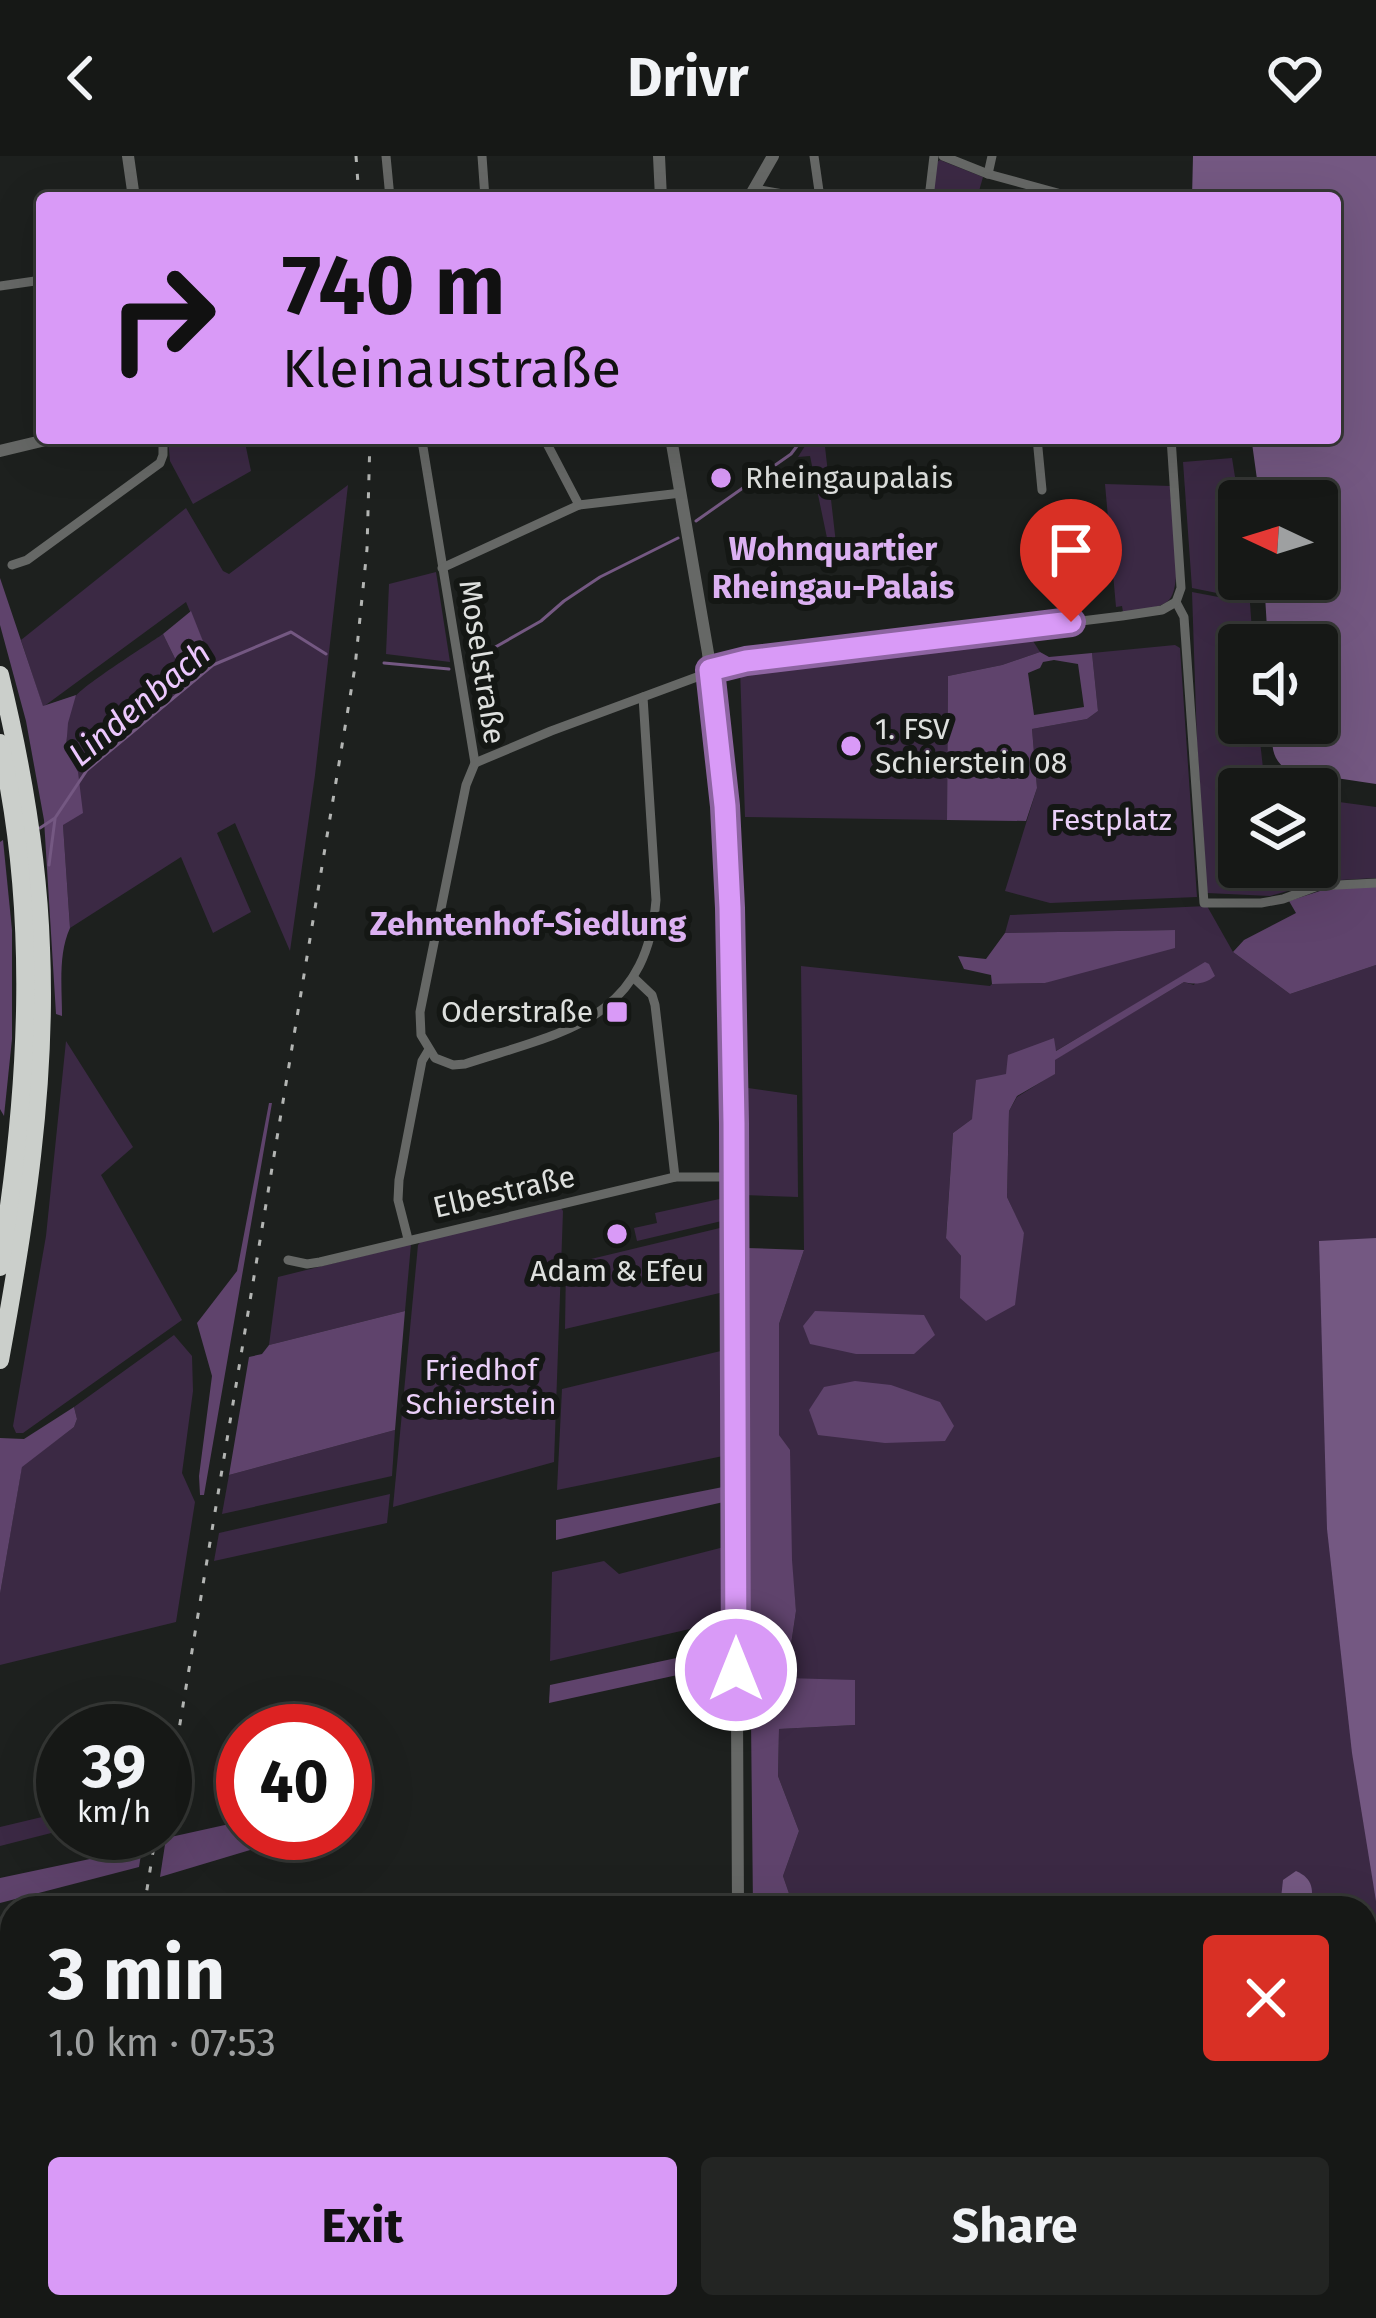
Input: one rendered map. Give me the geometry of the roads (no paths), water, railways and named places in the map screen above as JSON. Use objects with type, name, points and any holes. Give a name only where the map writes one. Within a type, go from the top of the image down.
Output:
[{"type":"highway","points":[[0,675],[41,949],[38,1092],[0,1360]]},
{"type":"highway","points":[[0,743],[19,804]]},
{"type":"highway","points":[[0,1267],[26,1041],[26,853]]},
{"type":"street","points":[[128,156],[133,192]]},
{"type":"street","points":[[386,156],[389,192]]},
{"type":"street","points":[[482,156],[485,192]]},
{"type":"street","points":[[659,156],[661,192]]},
{"type":"street","points":[[753,192],[772,156]]},
{"type":"street","points":[[814,156],[819,192]]},
{"type":"street","points":[[930,192],[939,156],[1054,192]]},
{"type":"street","points":[[988,174],[992,156]]},
{"type":"street","points":[[0,286],[36,281]]},
{"type":"street","points":[[0,451],[36,442]]},
{"type":"street","points":[[12,565],[27,560],[160,463],[163,444]]},
{"type":"street","name":"Moselstraße","points":[[409,1239],[398,1199],[422,1061],[428,1051],[419,1012],[466,785],[475,764],[426,444]]},
{"type":"street","points":[[547,444],[578,505]]},
{"type":"street","points":[[671,444],[710,670],[729,874],[738,1896]]},
{"type":"street","points":[[1038,444],[1042,490]]},
{"type":"street","points":[[1171,444],[1180,588],[1176,602],[1184,617],[1204,903],[1261,903],[1318,886],[1376,883]]},
{"type":"street","points":[[442,568],[578,505],[681,493]]},
{"type":"street","points":[[475,764],[710,670],[746,661],[1122,616],[1162,610],[1176,602]]},
{"type":"street","points":[[428,1051],[441,1062],[465,1064],[563,1033],[602,1011],[633,977],[651,933],[656,900],[644,697]]},
{"type":"street","points":[[633,977],[652,995],[655,1005],[674,1177]]},
{"type":"street","name":"Elbestraße","points":[[288,1260],[307,1264],[674,1177],[732,1177]]},
{"type":"waterway","name":"Lindenbach","points":[[696,521],[798,444]]},
{"type":"waterway","name":"Lindenbach","points":[[469,662],[541,621],[600,577],[678,538]]},
{"type":"waterway","name":"Lindenbach","points":[[40,828],[55,818],[87,770],[213,665],[291,632],[326,654]]},
{"type":"waterway","name":"Lindenbach","points":[[384,663],[449,669]]},
{"type":"waterway","points":[[49,865],[55,819]]},
{"type":"railway","points":[[356,156],[359,192]]},
{"type":"railway","points":[[183,1704],[355,667],[367,549],[370,444]]},
{"type":"railway","points":[[146,1896],[152,1860]]},
{"type":"place","name":"Rheingaupalais","points":[[721,478]]},
{"type":"place","name":"1. FSV Schierstein 08","points":[[851,746]]},
{"type":"place","name":"Oderstraße","points":[[617,1012]]},
{"type":"place","name":"Adam & Efeu","points":[[617,1234]]},
{"type":"district","name":"Wohnquartier Rheingau-Palais","points":[[833,567]]},
{"type":"district","name":"Zehntenhof-Siedlung","points":[[528,923]]},
{"type":"park label","name":"Festplatz","points":[[1111,820]]},
{"type":"park label","name":"Friedhof Schierstein","points":[[481,1387]]}]
